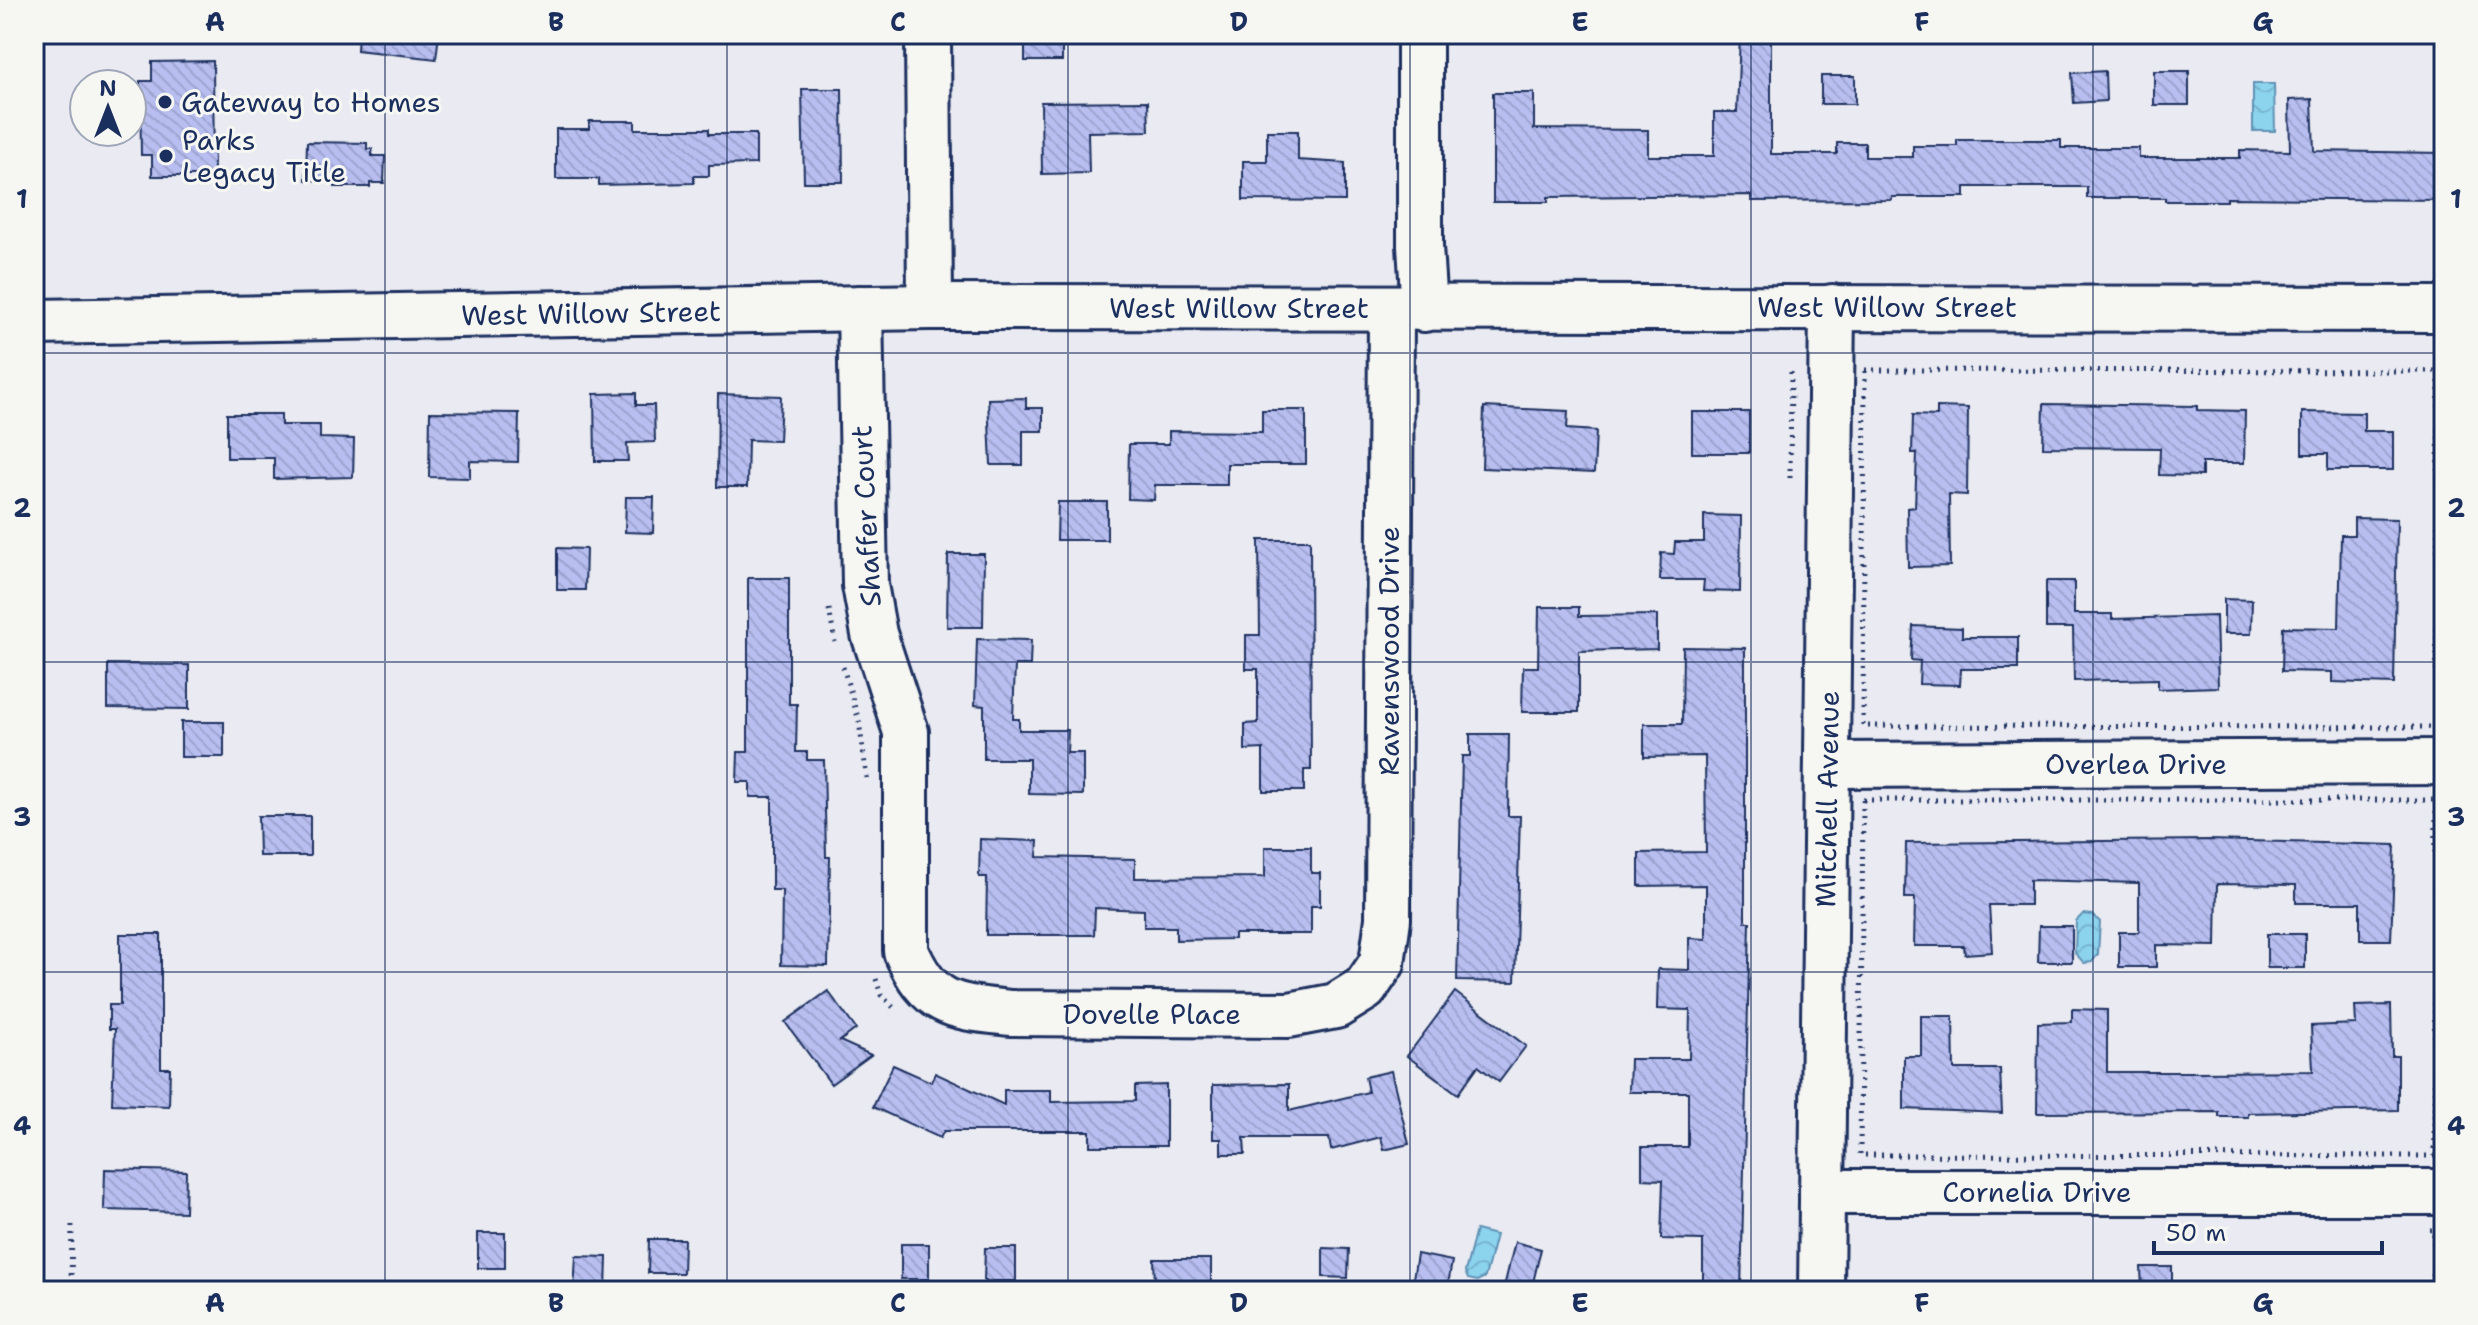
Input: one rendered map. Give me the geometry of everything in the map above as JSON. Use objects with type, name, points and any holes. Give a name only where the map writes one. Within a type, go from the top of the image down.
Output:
[{"type":"street","points":[[928,34],[930,307]]},
{"type":"street","name":"Ravenswood Drive","points":[[1365,988],[1382,963],[1388,919],[1408,309],[1420,246],[1420,34]]},
{"type":"street","name":"West Willow Street","points":[[34,322],[930,307],[2444,309]]},
{"type":"street","name":"Mitchell Avenue","points":[[1821,1291],[1832,307]]},
{"type":"street","name":"Shaffer Court","points":[[860,308],[865,585],[874,634],[906,732],[906,951],[916,973],[919,1007]]},
{"type":"street","name":"Overlea Drive","points":[[1828,765],[2444,762]]},
{"type":"street","name":"Dovelle Place","points":[[919,1007],[1010,1013],[1289,1015],[1336,1006],[1365,988]]},
{"type":"street","name":"Cornelia Drive","points":[[1822,1192],[2444,1192]]},
{"type":"path","points":[[1865,370],[2439,371],[2436,727],[1863,726],[1865,370]]},
{"type":"path","points":[[828,600],[831,627],[859,721],[867,781]]},
{"type":"path","points":[[1863,800],[2436,800],[2434,1156],[1860,1155],[1863,800]]},
{"type":"path","points":[[872,968],[881,995],[919,1007]]},
{"type":"path","points":[[71,1291],[72,1221]]},
{"type":"path","points":[[2418,1230],[2434,1230],[2433,1291]]},
{"type":"water","points":[[2253,84],[2274,84],[2275,131],[2253,131]]},
{"type":"water","points":[[2083,914],[2093,915],[2100,922],[2098,954],[2092,962],[2084,963],[2075,953],[2076,921]]},
{"type":"water","points":[[1476,1230],[1496,1235],[1485,1277],[1477,1281],[1468,1279],[1465,1272]]},
{"type":"building","points":[[358,34],[439,34],[436,59],[357,50]]},
{"type":"building","points":[[1025,34],[1062,34],[1062,61],[1025,61]]},
{"type":"building","points":[[1740,34],[1771,34],[1771,154],[1837,154],[1837,143],[1865,143],[1865,157],[1913,157],[1913,146],[1957,146],[1957,140],[2061,140],[2061,148],[2139,148],[2139,158],[2240,158],[2240,150],[2290,151],[2289,100],[2312,99],[2314,151],[2444,153],[2444,200],[2227,198],[2227,201],[2165,201],[2165,198],[2087,198],[2087,187],[1965,187],[1965,197],[1892,197],[1892,200],[1751,201],[1751,195],[1548,197],[1548,202],[1493,202],[1493,93],[1534,93],[1534,129],[1648,130],[1648,156],[1714,156],[1714,112],[1737,112]]},
{"type":"building","points":[[213,61],[214,176],[152,176],[152,155],[141,155],[141,148],[148,148],[148,81],[152,81],[152,62]]},
{"type":"building","points":[[2105,71],[2106,101],[2074,103],[2072,73]]},
{"type":"building","points":[[2154,71],[2189,71],[2189,105],[2154,105]]},
{"type":"building","points":[[1821,76],[1855,76],[1855,104],[1821,104]]},
{"type":"building","points":[[802,89],[842,89],[843,182],[804,182]]},
{"type":"building","points":[[1148,101],[1149,131],[1088,132],[1089,173],[1042,174],[1041,102]]},
{"type":"building","points":[[589,121],[635,121],[635,129],[709,129],[709,134],[756,134],[756,164],[709,165],[709,176],[694,176],[694,183],[599,185],[599,179],[556,179],[556,129],[589,129]]},
{"type":"building","points":[[1267,131],[1298,131],[1298,160],[1345,163],[1345,201],[1243,200],[1243,161],[1267,161]]},
{"type":"building","points":[[307,142],[367,143],[367,149],[372,149],[372,156],[385,156],[384,183],[370,183],[370,187],[335,187],[335,181],[306,180]]},
{"type":"building","points":[[636,393],[636,405],[654,405],[655,442],[627,443],[628,461],[595,461],[594,394]]},
{"type":"building","points":[[718,394],[781,396],[779,441],[748,440],[747,487],[717,487]]},
{"type":"building","points":[[1026,398],[1026,408],[1043,408],[1043,431],[1023,431],[1023,465],[991,465],[988,399]]},
{"type":"building","points":[[2044,404],[2197,406],[2197,410],[2245,411],[2244,463],[2202,463],[2202,476],[2159,475],[2160,448],[2043,447]]},
{"type":"building","points":[[1484,407],[1568,411],[1567,429],[1596,431],[1594,473],[1482,468]]},
{"type":"building","points":[[1937,407],[1968,408],[1967,495],[1949,494],[1950,566],[1908,567],[1907,508],[1915,507],[1917,453],[1912,453],[1913,415],[1937,416]]},
{"type":"building","points":[[1262,410],[1306,410],[1306,464],[1227,464],[1227,485],[1155,485],[1154,500],[1128,499],[1129,444],[1169,444],[1169,431],[1262,432]]},
{"type":"building","points":[[430,412],[519,413],[518,462],[470,461],[470,478],[429,477]]},
{"type":"building","points":[[1692,412],[1749,412],[1749,453],[1692,453]]},
{"type":"building","points":[[2302,412],[2364,413],[2364,431],[2393,431],[2393,470],[2328,470],[2328,454],[2302,454]]},
{"type":"building","points":[[227,414],[281,414],[281,425],[320,425],[320,438],[354,439],[353,477],[274,479],[274,458],[227,458]]},
{"type":"building","points":[[626,497],[654,497],[653,533],[625,532]]},
{"type":"building","points":[[1058,502],[1107,502],[1107,540],[1057,540]]},
{"type":"building","points":[[1704,515],[1741,516],[1740,592],[1703,591],[1704,580],[1660,580],[1661,553],[1674,554],[1675,542],[1704,542]]},
{"type":"building","points":[[2354,518],[2397,519],[2394,684],[2332,682],[2332,672],[2282,671],[2283,627],[2339,628],[2341,535],[2354,535]]},
{"type":"building","points":[[1259,540],[1310,540],[1311,770],[1304,770],[1304,791],[1263,791],[1263,749],[1245,750],[1245,724],[1258,723],[1258,669],[1246,669],[1246,635],[1260,635]]},
{"type":"building","points":[[557,548],[586,549],[585,590],[557,590]]},
{"type":"building","points":[[948,554],[984,554],[983,627],[947,627]]},
{"type":"building","points":[[748,578],[789,578],[789,704],[797,704],[796,752],[807,752],[807,760],[824,760],[826,857],[830,857],[828,966],[781,965],[782,890],[772,890],[772,797],[750,797],[750,782],[737,782],[738,752],[748,752]]},
{"type":"building","points":[[2046,581],[2074,581],[2074,614],[2112,614],[2112,619],[2216,616],[2218,687],[2158,689],[2158,679],[2074,681],[2073,628],[2046,628]]},
{"type":"building","points":[[2224,599],[2252,600],[2251,634],[2224,634]]},
{"type":"building","points":[[1539,607],[1579,607],[1579,616],[1657,615],[1657,649],[1579,651],[1579,712],[1522,712],[1523,667],[1538,667]]},
{"type":"building","points":[[1913,626],[1962,628],[1962,637],[2018,637],[2018,669],[1961,669],[1960,685],[1919,684],[1920,661],[1911,660]]},
{"type":"building","points":[[977,639],[1031,640],[1030,665],[1015,665],[1013,719],[1019,719],[1019,730],[1068,730],[1067,753],[1083,753],[1083,795],[1029,794],[1029,759],[984,759],[984,706],[975,705]]},
{"type":"building","points":[[1683,647],[1745,648],[1745,922],[1750,922],[1741,1291],[1703,1291],[1703,1240],[1661,1239],[1663,1180],[1642,1179],[1642,1147],[1688,1147],[1688,1092],[1629,1092],[1630,1059],[1689,1059],[1690,1010],[1657,1009],[1658,969],[1689,970],[1689,938],[1706,939],[1706,885],[1639,886],[1639,853],[1706,852],[1705,756],[1644,757],[1644,724],[1682,724]]},
{"type":"building","points":[[108,664],[189,665],[189,709],[108,708]]},
{"type":"building","points":[[181,722],[224,722],[224,757],[181,757]]},
{"type":"building","points":[[1470,734],[1509,734],[1508,816],[1520,816],[1515,982],[1457,981],[1462,756],[1470,756]]},
{"type":"building","points":[[258,816],[310,816],[310,856],[259,856]]},
{"type":"building","points":[[980,839],[1038,841],[1037,857],[1135,859],[1135,878],[1265,877],[1265,847],[1311,847],[1311,873],[1320,873],[1320,906],[1311,906],[1311,934],[1234,934],[1234,939],[1176,940],[1176,927],[1144,927],[1144,910],[1095,908],[1094,935],[986,935],[987,877],[979,877]]},
{"type":"building","points":[[2209,840],[2395,845],[2391,940],[2360,940],[2360,903],[2296,903],[2296,885],[2217,884],[2216,946],[2156,945],[2156,967],[2119,967],[2119,932],[2139,932],[2139,883],[2030,880],[2030,905],[1989,905],[1992,952],[1965,954],[1964,946],[1914,946],[1915,898],[1905,898],[1906,843]]},
{"type":"building","points":[[2039,926],[2072,926],[2072,962],[2038,962]]},
{"type":"building","points":[[120,934],[161,934],[161,1068],[170,1068],[169,1106],[112,1104],[115,1029],[109,1029],[109,1005],[120,1005]]},
{"type":"building","points":[[2267,934],[2305,934],[2305,968],[2267,968]]},
{"type":"building","points":[[828,991],[856,1029],[840,1041],[871,1055],[831,1084],[785,1022]]},
{"type":"building","points":[[1455,992],[1526,1046],[1499,1082],[1478,1066],[1458,1094],[1407,1056]]},
{"type":"building","points":[[2391,1005],[2392,1056],[2398,1056],[2398,1110],[2248,1113],[2248,1117],[2219,1117],[2219,1112],[2037,1113],[2038,1023],[2072,1022],[2072,1009],[2107,1010],[2107,1072],[2313,1071],[2311,1026],[2356,1024],[2355,1006]]},
{"type":"building","points":[[1921,1016],[1953,1016],[1954,1069],[2000,1069],[2002,1113],[1904,1109],[1904,1056],[1921,1056]]},
{"type":"building","points":[[893,1065],[931,1082],[935,1073],[1004,1105],[1004,1090],[1051,1090],[1051,1102],[1135,1101],[1135,1086],[1166,1085],[1166,1146],[1090,1146],[1090,1131],[944,1131],[940,1138],[873,1107]]},
{"type":"building","points":[[1391,1071],[1409,1144],[1384,1150],[1381,1137],[1331,1150],[1329,1138],[1244,1138],[1245,1154],[1221,1154],[1221,1139],[1213,1139],[1213,1085],[1289,1084],[1289,1111],[1368,1092],[1365,1077]]},
{"type":"building","points":[[105,1169],[186,1171],[185,1212],[104,1210]]},
{"type":"building","points":[[478,1233],[505,1233],[505,1268],[478,1268]]},
{"type":"building","points":[[649,1239],[684,1239],[683,1273],[648,1273]]},
{"type":"building","points":[[1515,1242],[1541,1249],[1531,1291],[1503,1291]]},
{"type":"building","points":[[901,1244],[929,1244],[929,1279],[901,1279]]},
{"type":"building","points":[[985,1248],[1016,1248],[1016,1281],[984,1281]]},
{"type":"building","points":[[1323,1248],[1349,1249],[1348,1278],[1323,1277]]},
{"type":"building","points":[[1417,1254],[1452,1261],[1447,1291],[1411,1291]]},
{"type":"building","points":[[576,1256],[607,1257],[606,1291],[574,1291]]},
{"type":"building","points":[[1154,1259],[1211,1259],[1211,1287],[1155,1286]]},
{"type":"building","points":[[2141,1267],[2172,1267],[2172,1291],[2142,1291]]},
{"type":"place","name":"Gateway to Homes","points":[[165,102]]},
{"type":"place","name":"Parks Legacy Title","points":[[166,156]]}]
